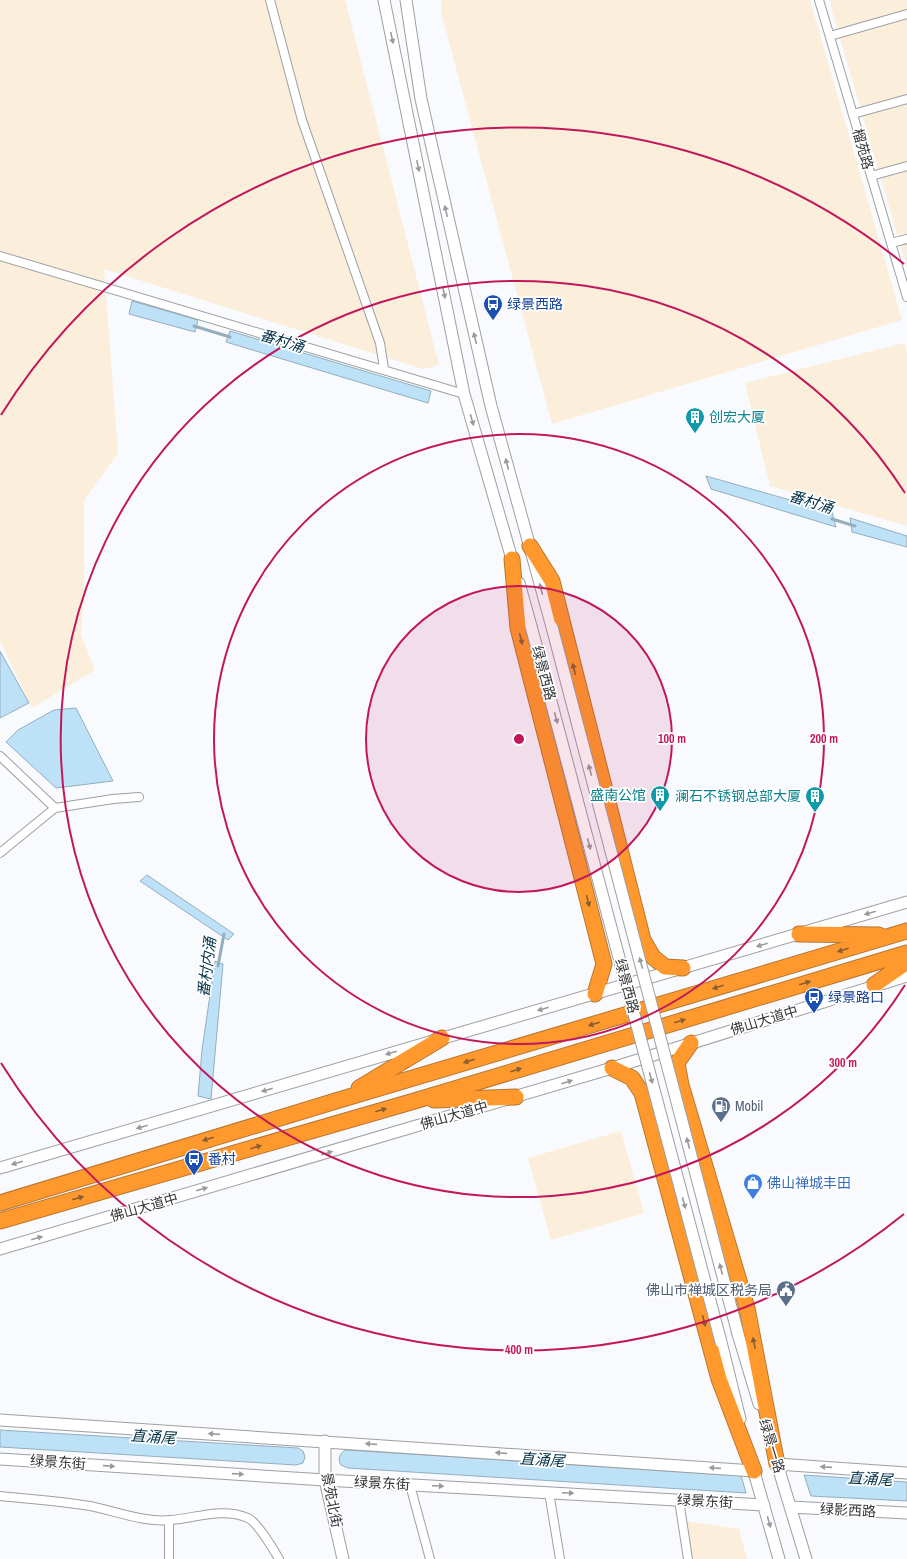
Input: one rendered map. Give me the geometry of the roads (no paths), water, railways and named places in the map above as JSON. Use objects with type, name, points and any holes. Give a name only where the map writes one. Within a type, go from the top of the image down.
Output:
[{"type":"highway","points":[[530,546],[552,580],[643,940],[653,957],[665,967],[683,968]]},
{"type":"highway","points":[[512,559],[518,628],[604,964],[595,994]]},
{"type":"highway","points":[[800,934],[900,933]]},
{"type":"highway","points":[[0,1203],[339,1100],[900,933]]},
{"type":"highway","name":"佛山大道中","points":[[0,1221],[411,1102],[907,953]]},
{"type":"highway","points":[[874,985],[907,962]]},
{"type":"highway","points":[[339,1100],[442,1038]]},
{"type":"highway","points":[[691,1043],[677,1063],[681,1085],[747,1308],[777,1464]]},
{"type":"highway","points":[[612,1068],[632,1078],[642,1093],[719,1379],[754,1471]]},
{"type":"highway","points":[[411,1102],[516,1097]]},
{"type":"main road","name":"绿景西路","points":[[384,0],[464,394],[531,626],[721,1342]]},
{"type":"main road","name":"绿景西路","points":[[406,0],[423,106],[491,406],[552,627],[738,1334]]},
{"type":"main road","points":[[0,1168],[907,902]]},
{"type":"main road","name":"佛山大道中","points":[[0,1249],[516,1097],[907,976]]},
{"type":"main road","name":"绿景一路","points":[[738,1334],[806,1559]]},
{"type":"main road","name":"绿景一路","points":[[721,1342],[754,1471],[779,1559]]},
{"type":"main road","points":[[0,1420],[754,1471]]},
{"type":"main road","name":"景苑北街","points":[[325,1441],[325,1480],[343,1559]]},
{"type":"main road","name":"绿景东街","points":[[0,1459],[325,1480],[764,1505]]},
{"type":"main road","points":[[777,1464],[907,1473]]},
{"type":"main road","name":"绿影西路","points":[[790,1507],[907,1513]]},
{"type":"street","points":[[270,0],[302,120],[380,343],[384,369]]},
{"type":"street","name":"榴苑路","points":[[819,0],[907,297]]},
{"type":"street","points":[[830,36],[907,14]]},
{"type":"street","points":[[853,114],[907,99]]},
{"type":"street","points":[[871,176],[907,166]]},
{"type":"street","points":[[891,243],[907,239]]},
{"type":"street","points":[[0,256],[464,394]]},
{"type":"street","points":[[0,756],[55,808]]},
{"type":"street","points":[[0,853],[55,808],[113,799],[139,797]]},
{"type":"street","points":[[410,1485],[430,1559]]},
{"type":"street","points":[[549,1492],[560,1559]]},
{"type":"street","points":[[0,1496],[77,1504],[113,1510],[146,1519],[169,1521],[224,1513],[249,1518],[270,1542],[279,1559]]},
{"type":"street","points":[[679,1500],[688,1559]]},
{"type":"street","points":[[169,1521],[169,1559]]},
{"type":"water","points":[[132,301],[198,320],[195,332],[129,314]]},
{"type":"water","points":[[230,331],[431,391],[428,403],[226,342]]},
{"type":"water","points":[[706,476],[832,512],[836,527],[711,489]]},
{"type":"water","points":[[850,518],[907,536],[907,547],[852,532]]},
{"type":"water","points":[[0,651],[29,703],[0,718]]},
{"type":"water","points":[[76,708],[113,781],[56,788],[6,742],[18,730],[54,710]]},
{"type":"water","points":[[147,875],[234,934],[228,940],[140,881]]},
{"type":"water","points":[[215,961],[223,964],[211,1099],[198,1096],[202,1050]]},
{"type":"water","points":[[0,1430],[298,1448],[303,1451],[305,1457],[303,1463],[296,1465],[0,1447]]},
{"type":"water","points":[[347,1450],[741,1475],[746,1493],[348,1468],[341,1465],[339,1460],[341,1454]]},
{"type":"water","points":[[804,1475],[907,1482],[907,1501],[811,1496]]},
{"type":"waterway","name":"番村涌","points":[[194,326],[230,337]]},
{"type":"waterway","name":"番村涌","points":[[832,519],[855,526]]},
{"type":"waterway","name":"番村内涌","points":[[218,966],[224,934]]},
{"type":"place","name":"绿景西路","points":[[493,321]]},
{"type":"place","name":"创宏大厦","points":[[695,434]]},
{"type":"place","name":"盛南公馆","points":[[660,812]]},
{"type":"place","name":"澜石不锈钢总部大厦","points":[[815,813]]},
{"type":"place","name":"绿景路口","points":[[814,1014]]},
{"type":"place","name":"Mobil","points":[[721,1123]]},
{"type":"place","name":"番村","points":[[194,1176]]},
{"type":"place","name":"佛山禅城丰田","points":[[753,1200]]},
{"type":"place","name":"佛山市禅城区税务局","points":[[786,1307]]},
{"type":"water label","name":"直涌尾","points":[[153,1437]]},
{"type":"water label","name":"直涌尾","points":[[542,1460]]},
{"type":"water label","name":"直涌尾","points":[[870,1479]]}]
